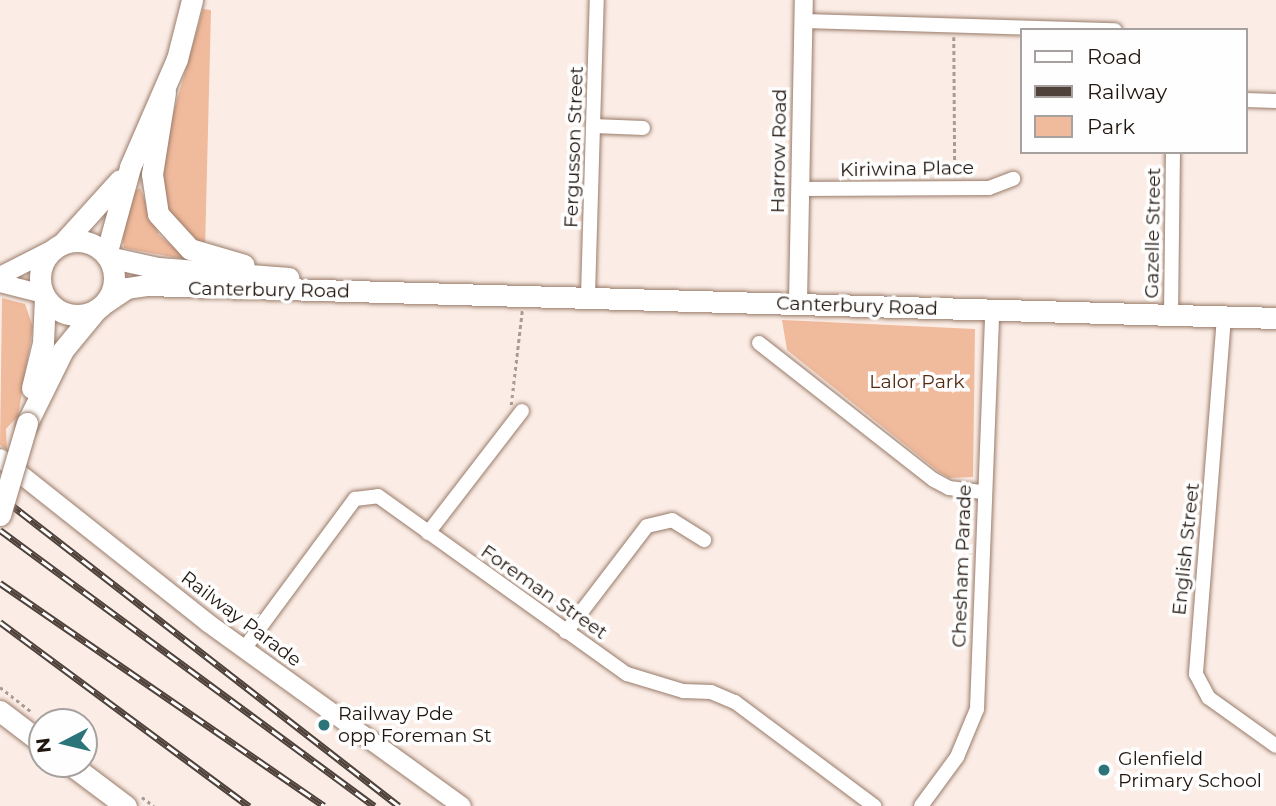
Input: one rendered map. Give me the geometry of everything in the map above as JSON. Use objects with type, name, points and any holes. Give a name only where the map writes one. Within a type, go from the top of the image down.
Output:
[{"type":"main road","points":[[192,0],[165,92],[151,184],[169,232],[205,256],[329,280]]},
{"type":"main road","points":[[0,514],[28,421],[63,350],[102,305],[114,276],[107,256],[131,167],[165,92]]},
{"type":"main road","points":[[28,421],[44,295],[42,267],[131,167]]},
{"type":"main road","points":[[57,247],[82,241],[107,256]]},
{"type":"main road","name":"Canterbury Road","points":[[107,256],[170,270],[329,280],[437,291]]},
{"type":"main road","name":"Canterbury Road","points":[[102,305],[127,288],[146,285],[241,291],[437,291],[992,311],[1276,318]]},
{"type":"main road","points":[[44,295],[66,314],[102,305]]},
{"type":"main road","points":[[0,711],[28,732]]},
{"type":"main road","points":[[88,778],[125,806]]},
{"type":"street","name":"Fergusson Street","points":[[588,295],[597,0]]},
{"type":"street","name":"Harrow Road","points":[[798,303],[804,0]]},
{"type":"street","points":[[803,20],[1051,28]]},
{"type":"street","points":[[1248,100],[1276,101]]},
{"type":"street","points":[[594,126],[643,128]]},
{"type":"street","name":"Gazelle Street","points":[[1171,315],[1173,154]]},
{"type":"street","name":"Kiriwina Place","points":[[799,189],[989,188],[1013,179]]},
{"type":"street","points":[[0,276],[57,247]]},
{"type":"street","points":[[0,283],[44,295]]},
{"type":"street","name":"Chesham Parade","points":[[921,806],[957,757],[977,709],[983,492],[992,311]]},
{"type":"street","name":"English Street","points":[[1224,317],[1195,674],[1209,698],[1276,746]]},
{"type":"street","points":[[759,343],[934,480],[949,488],[983,492]]},
{"type":"street","points":[[428,533],[522,411]]},
{"type":"street","name":"Railway Parade","points":[[0,458],[244,649],[462,806]]},
{"type":"street","name":"Foreman Street","points":[[244,649],[355,499],[378,496],[627,674],[735,702],[874,806]]},
{"type":"street","points":[[566,632],[647,526],[672,520],[704,540]]},
{"type":"path","points":[[954,25],[955,188]]},
{"type":"path","points":[[512,423],[509,394],[524,294]]},
{"type":"path","points":[[0,687],[28,709]]},
{"type":"green space","points":[[203,9],[211,10],[205,249],[167,217],[156,174]]},
{"type":"green space","points":[[140,188],[159,235],[189,260],[124,248],[121,228],[134,191]]},
{"type":"green space","points":[[2,298],[25,304],[33,327],[18,416],[6,429],[7,450],[0,445]]},
{"type":"green space","name":"Lalor Park","points":[[782,320],[975,329],[973,477],[949,478],[939,472],[787,350]]},
{"type":"railway","points":[[0,496],[399,806]]},
{"type":"railway","points":[[0,530],[374,806]]},
{"type":"railway","points":[[0,583],[324,806]]},
{"type":"railway","points":[[0,622],[249,806]]},
{"type":"place","name":"Railway Pde opp Foreman St","points":[[324,725]]},
{"type":"place","name":"Glenfield Primary School","points":[[1104,770]]}]
